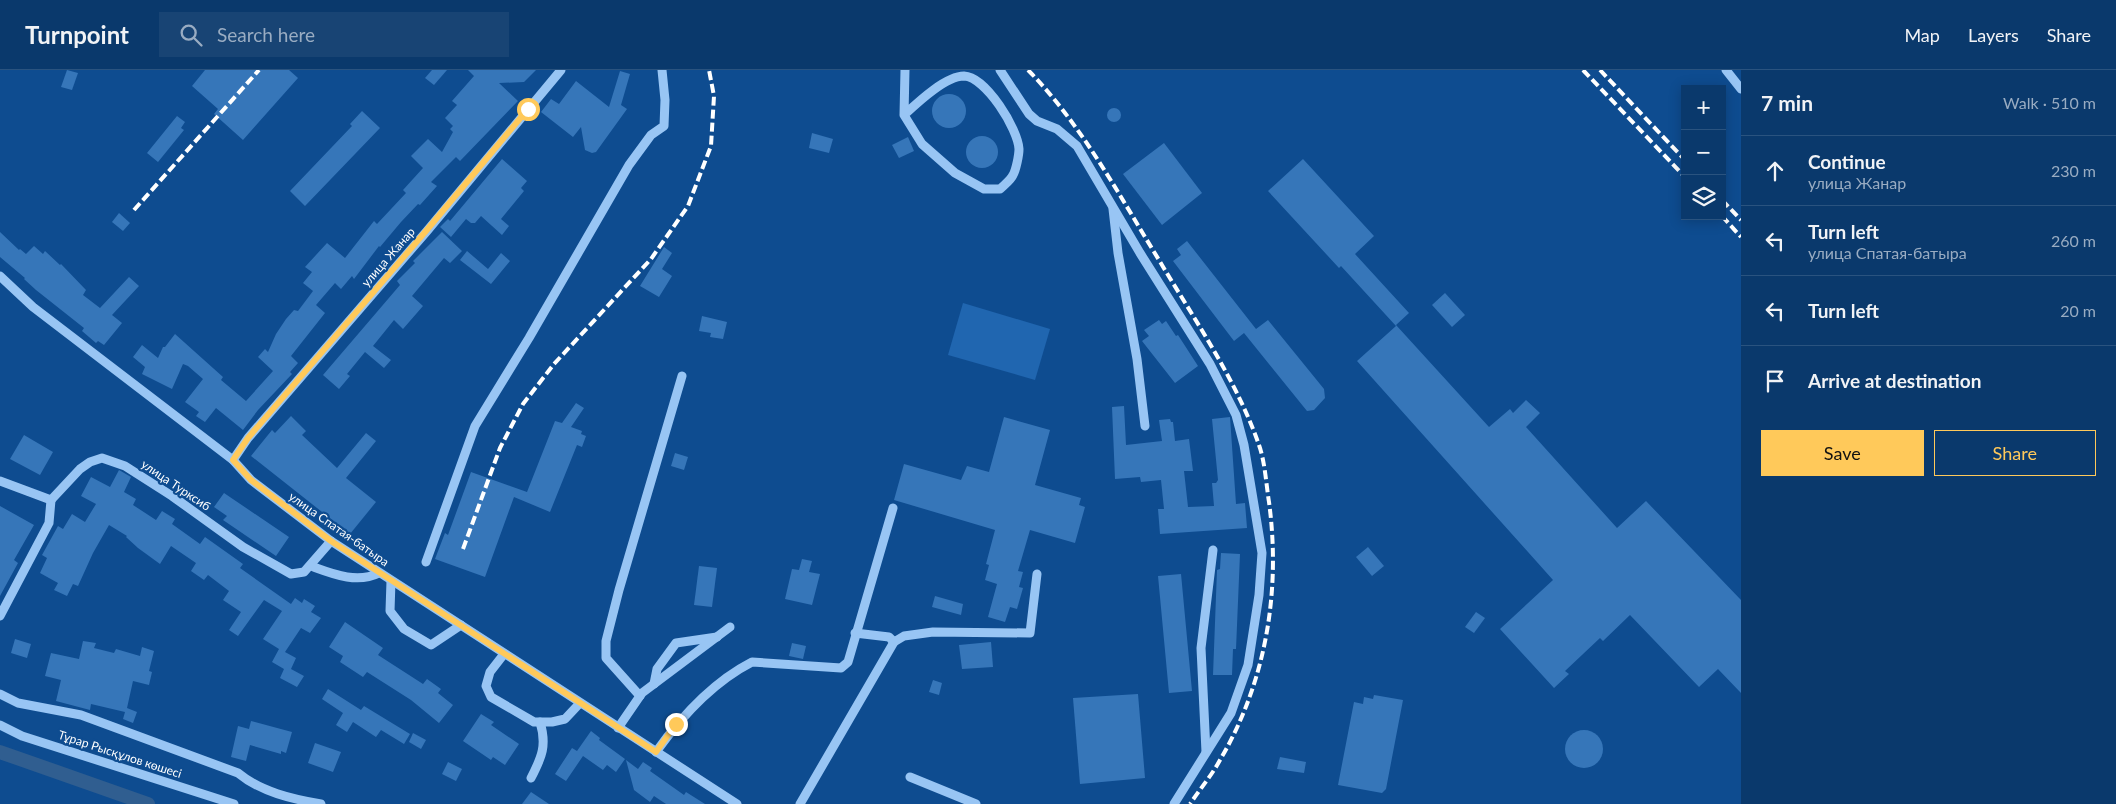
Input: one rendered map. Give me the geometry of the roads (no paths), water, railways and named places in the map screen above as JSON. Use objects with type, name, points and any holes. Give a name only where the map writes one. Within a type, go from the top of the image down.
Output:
[{"type":"street","name":"улица Жанар","points":[[233,460],[248,438],[561,70]]},
{"type":"street","points":[[426,562],[475,426],[529,338],[629,165],[651,135],[664,126],[665,100],[662,70]]},
{"type":"street","points":[[904,116],[936,88],[952,79],[964,76],[978,81],[1013,127],[1019,149],[1014,175],[1000,189],[984,188],[955,173],[922,144],[904,116],[905,70]]},
{"type":"street","points":[[1000,70],[1029,114],[1036,120],[1057,129],[1077,146],[1210,364],[1236,415],[1244,445],[1262,553],[1259,595],[1248,665],[1231,713],[1174,804]]},
{"type":"street","points":[[1726,70],[1741,89]]},
{"type":"street","points":[[1113,207],[1118,253],[1137,359],[1145,426]]},
{"type":"street","name":"улица Спатая-батыра","points":[[0,276],[40,312],[233,460],[251,480],[331,541],[737,804]]},
{"type":"street","points":[[640,696],[606,658],[606,641],[619,590],[682,376]]},
{"type":"street","name":"улица Турксиб","points":[[51,500],[80,469],[90,462],[102,458],[125,466],[172,496],[243,547],[291,574],[304,572],[311,566]]},
{"type":"street","points":[[0,481],[51,500],[49,523],[0,616]]},
{"type":"street","points":[[656,752],[676,724],[739,668],[752,662],[841,668],[848,662],[893,508]]},
{"type":"street","points":[[331,541],[311,566],[343,576],[359,578],[369,578],[379,573]]},
{"type":"street","points":[[1206,752],[1201,648],[1213,550]]},
{"type":"street","points":[[800,804],[894,642],[904,636],[933,632],[1030,633],[1037,574]]},
{"type":"street","points":[[391,581],[390,611],[404,629],[430,645],[461,626]]},
{"type":"street","points":[[618,728],[640,696],[730,627]]},
{"type":"street","points":[[856,633],[889,637],[894,642]]},
{"type":"street","points":[[654,684],[657,669],[676,643],[718,636]]},
{"type":"street","points":[[504,654],[490,672],[486,686],[491,697],[534,722],[552,722],[565,719],[580,703]]},
{"type":"street","points":[[0,694],[18,703],[81,716],[238,773],[252,784],[296,799],[321,804]]},
{"type":"street","points":[[531,778],[541,759],[545,736],[540,722]]},
{"type":"street","name":"Тұрар Рысқұлов көшесі","points":[[0,726],[22,736],[121,769],[234,804]]},
{"type":"street","points":[[910,777],[976,804]]},
{"type":"waterway","points":[[0,752],[148,804]]},
{"type":"railway","points":[[134,210],[259,70]]},
{"type":"railway","points":[[463,549],[500,448],[523,404],[554,364],[651,259],[688,206],[711,146],[714,96],[709,70]]},
{"type":"railway","points":[[1028,70],[1083,137],[1200,327],[1239,397],[1263,458],[1272,535],[1273,569],[1266,635],[1259,668],[1236,730],[1217,766],[1190,804]]},
{"type":"railway","points":[[1583,70],[1683,175]]},
{"type":"railway","points":[[1600,70],[1681,156]]},
{"type":"railway","points":[[1726,204],[1741,220]]},
{"type":"railway","points":[[1726,220],[1741,237]]}]
